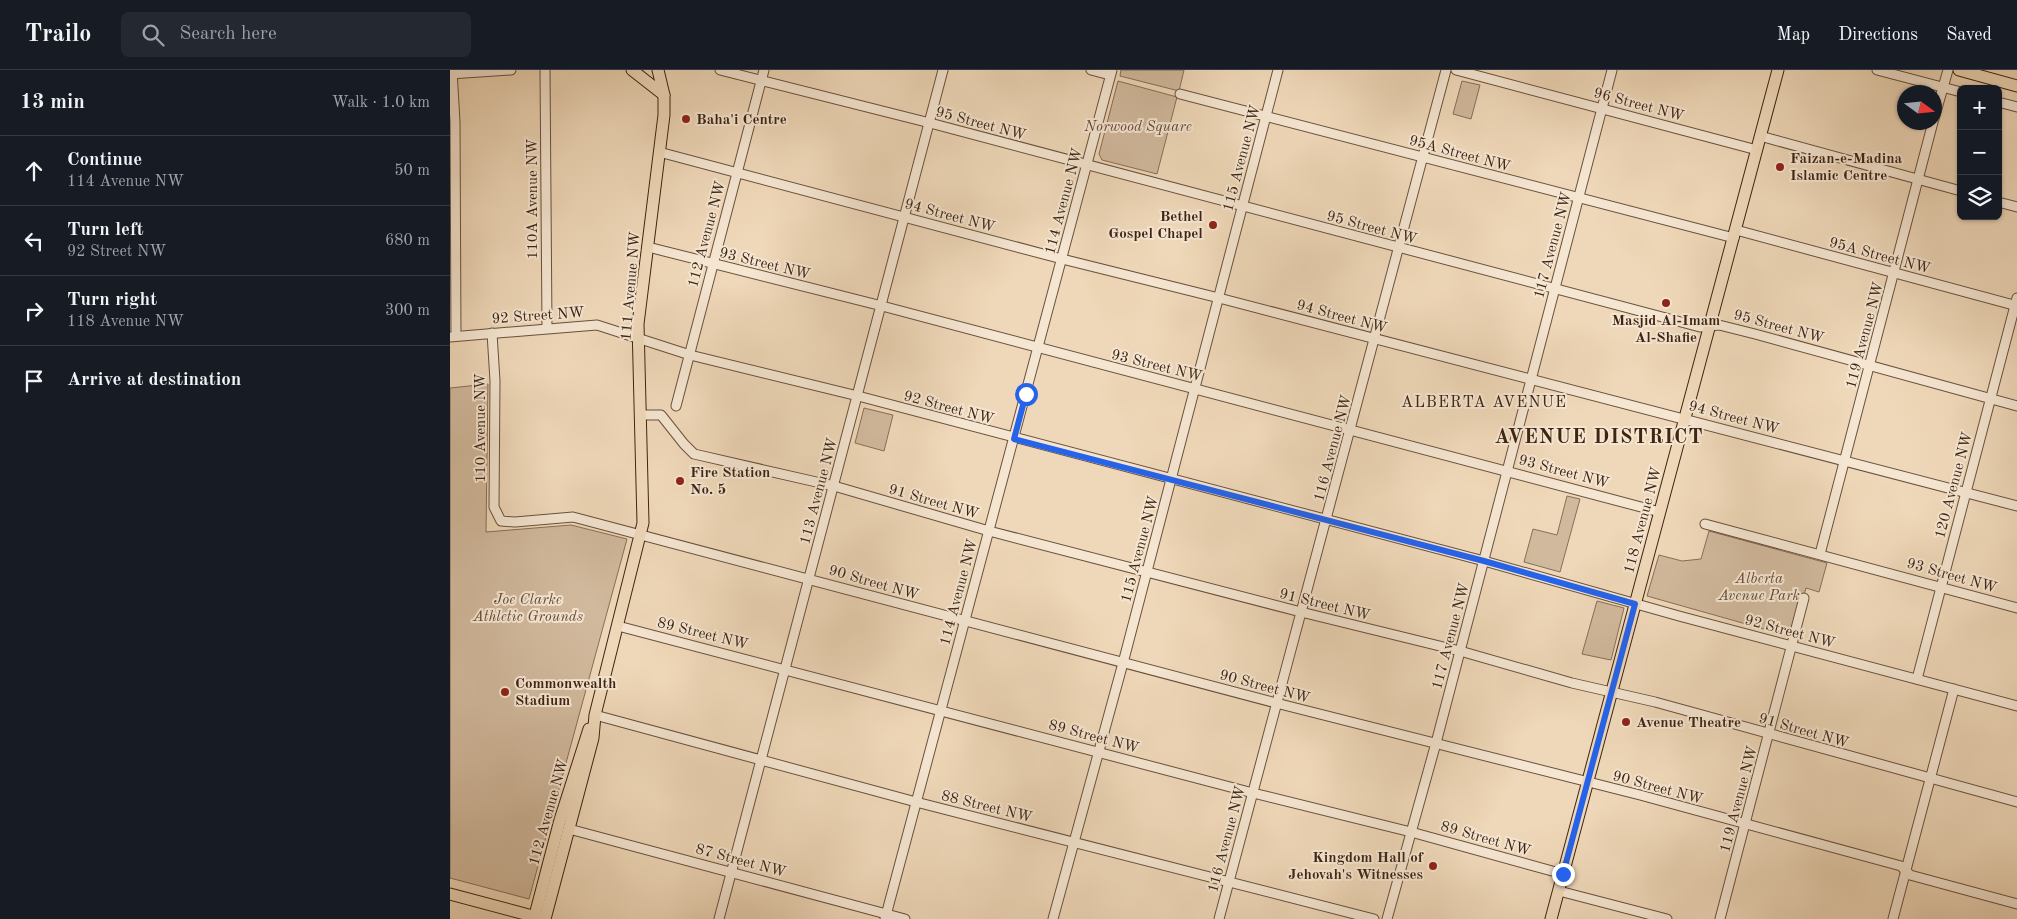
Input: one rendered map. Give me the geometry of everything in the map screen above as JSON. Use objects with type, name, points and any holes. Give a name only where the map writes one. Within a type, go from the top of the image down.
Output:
[{"type":"main road","points":[[632,70],[664,95]]},
{"type":"main road","name":"111 Avenue NW","points":[[641,536],[644,507],[638,340],[664,95],[658,70]]},
{"type":"main road","name":"118 Avenue NW","points":[[1551,919],[1778,70]]},
{"type":"main road","points":[[1959,70],[2017,86]]},
{"type":"main road","name":"112 Avenue NW","points":[[539,918],[569,829],[593,738],[595,715],[641,536]]},
{"type":"main road","name":"112 Avenue NW","points":[[539,918],[560,820],[585,736],[595,715]]},
{"type":"main road","points":[[450,894],[539,918]]},
{"type":"street","points":[[453,336],[455,122],[452,72],[511,70]]},
{"type":"street","name":"110A Avenue NW","points":[[545,70],[547,328]]},
{"type":"street","name":"95 Street NW","points":[[720,70],[930,123],[1086,166],[1555,289],[1710,327],[1719,325],[2017,406]]},
{"type":"street","name":"112 Avenue NW","points":[[676,406],[764,70]]},
{"type":"street","name":"113 Avenue NW","points":[[719,919],[944,70]]},
{"type":"street","points":[[1091,70],[1111,73]]},
{"type":"street","name":"115 Avenue NW","points":[[1053,919],[1100,751],[1278,70]]},
{"type":"street","name":"116 Avenue NW","points":[[1219,919],[1446,70]]},
{"type":"street","name":"96 Street NW","points":[[1456,70],[1757,150]]},
{"type":"street","name":"117 Avenue NW","points":[[1387,919],[1436,743],[1612,70]]},
{"type":"street","points":[[1877,70],[1957,91]]},
{"type":"street","points":[[1942,91],[1948,70]]},
{"type":"street","name":"114 Avenue NW","points":[[885,917],[1111,73]]},
{"type":"street","name":"95A Street NW","points":[[1180,94],[1579,198],[2016,303]]},
{"type":"street","points":[[2002,103],[2017,108]]},
{"type":"street","name":"119 Avenue NW","points":[[1820,554],[1894,273],[1921,180],[1932,130]]},
{"type":"street","points":[[1760,136],[1957,190]]},
{"type":"street","name":"94 Street NW","points":[[659,152],[1062,259],[1375,338],[2017,506]]},
{"type":"street","points":[[2002,203],[2017,207]]},
{"type":"street","name":"93 Street NW","points":[[648,247],[882,306],[1660,512]]},
{"type":"street","name":"120 Avenue NW","points":[[1917,679],[2016,303]]},
{"type":"street","name":"92 Street NW","points":[[453,336],[596,325],[638,340],[690,355],[858,396],[1014,439],[1484,561],[1679,616],[2017,706]]},
{"type":"street","name":"110 Avenue NW","points":[[492,333],[495,381],[494,507],[501,521]]},
{"type":"street","name":"91 Street NW","points":[[641,415],[661,415],[694,454],[834,486],[989,531],[1655,702],[1931,780],[2017,802]]},
{"type":"street","name":"90 Street NW","points":[[501,521],[515,522],[573,517],[810,578],[965,622],[1587,783],[1640,795],[1901,866],[1910,875],[2017,904]]},
{"type":"street","name":"93 Street NW","points":[[1705,524],[2017,608]]},
{"type":"street","name":"119 Avenue NW","points":[[1720,919],[1804,598]]},
{"type":"street","name":"89 Street NW","points":[[618,626],[786,668],[941,711],[1411,832],[1563,874]]},
{"type":"street","points":[[1894,919],[1954,689]]},
{"type":"street","name":"88 Street NW","points":[[595,715],[761,758],[916,802],[1374,919]]},
{"type":"street","name":"87 Street NW","points":[[569,829],[732,871],[885,917],[905,919]]},
{"type":"street","points":[[1559,891],[1667,919]]},
{"type":"green space","name":"Norwood Square","points":[[1121,70],[1184,70],[1179,91],[1120,76]]},
{"type":"green space","name":"Norwood Square","points":[[1118,81],[1177,97],[1157,174],[1102,160],[1099,154]]},
{"type":"green space","points":[[1462,81],[1480,85],[1471,119],[1453,114]]},
{"type":"green space","name":"Joe Clarke Athletic Grounds","points":[[488,384],[486,532],[571,525],[627,539],[529,899],[450,878],[450,388]]},
{"type":"green space","points":[[864,408],[893,415],[884,451],[855,443]]},
{"type":"green space","points":[[1567,496],[1580,499],[1560,572],[1524,562],[1533,529],[1557,535]]},
{"type":"green space","name":"Alberta Avenue Park","points":[[1709,531],[1827,563],[1819,592],[1806,588],[1792,637],[1647,596],[1659,555],[1682,561],[1701,559]]},
{"type":"green space","points":[[1597,601],[1624,608],[1611,660],[1582,654]]},
{"type":"place","name":"Baha'i Centre","points":[[686,119]]},
{"type":"place","name":"Faizan-e-Madina Islamic Centre","points":[[1780,167]]},
{"type":"place","name":"Bethel Gospel Chapel","points":[[1213,225]]},
{"type":"place","name":"Masjid Al-Imam Al-Shafie","points":[[1666,303]]},
{"type":"place","name":"Fire Station No. 5","points":[[680,481]]},
{"type":"place","name":"Commonwealth Stadium","points":[[505,692]]},
{"type":"place","name":"Avenue Theatre","points":[[1626,722]]},
{"type":"place","name":"Kingdom Hall of Jehovah's Witnesses","points":[[1433,866]]},
{"type":"district","name":"ALBERTA AVENUE","points":[[1484,401]]},
{"type":"district","name":"AVENUE DISTRICT","points":[[1599,436]]},
{"type":"route","points":[[1026,394],[1014,439],[1484,561],[1635,604],[1563,874]]}]
